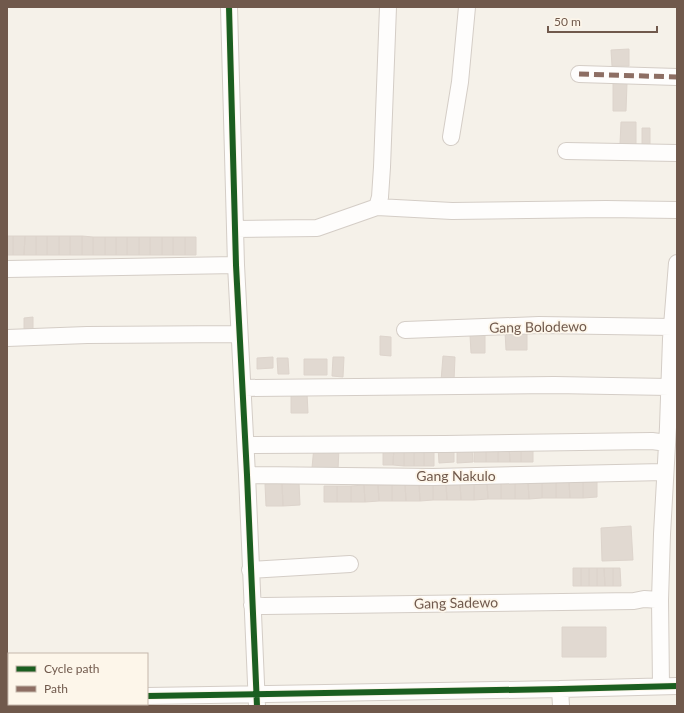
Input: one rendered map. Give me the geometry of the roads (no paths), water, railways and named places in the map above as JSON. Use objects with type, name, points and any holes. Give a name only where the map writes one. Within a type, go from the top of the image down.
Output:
[{"type":"street","points":[[229,7],[236,265],[246,445],[256,701]]},
{"type":"street","points":[[377,207],[381,190],[388,7]]},
{"type":"street","points":[[450,137],[460,82],[467,7]]},
{"type":"street","points":[[579,74],[677,77]]},
{"type":"street","points":[[566,151],[677,153]]},
{"type":"street","points":[[235,229],[317,228],[377,207],[452,211],[606,209],[677,210]]},
{"type":"street","points":[[148,696],[256,701],[670,686],[660,600],[664,472],[667,444],[672,427],[673,335],[677,263]]},
{"type":"street","points":[[7,269],[236,265]]},
{"type":"street","name":"Gang Bolodewo","points":[[405,330],[539,325],[673,335]]},
{"type":"street","points":[[7,338],[87,335],[239,334]]},
{"type":"street","points":[[243,388],[554,385],[672,377]]},
{"type":"street","points":[[246,445],[652,441],[667,444]]},
{"type":"street","name":"Gang Nakulo","points":[[247,475],[433,477],[664,472]]},
{"type":"street","points":[[250,570],[350,564]]},
{"type":"street","name":"Gang Sadewo","points":[[252,605],[660,600]]},
{"type":"street","points":[[560,690],[561,706]]}]
